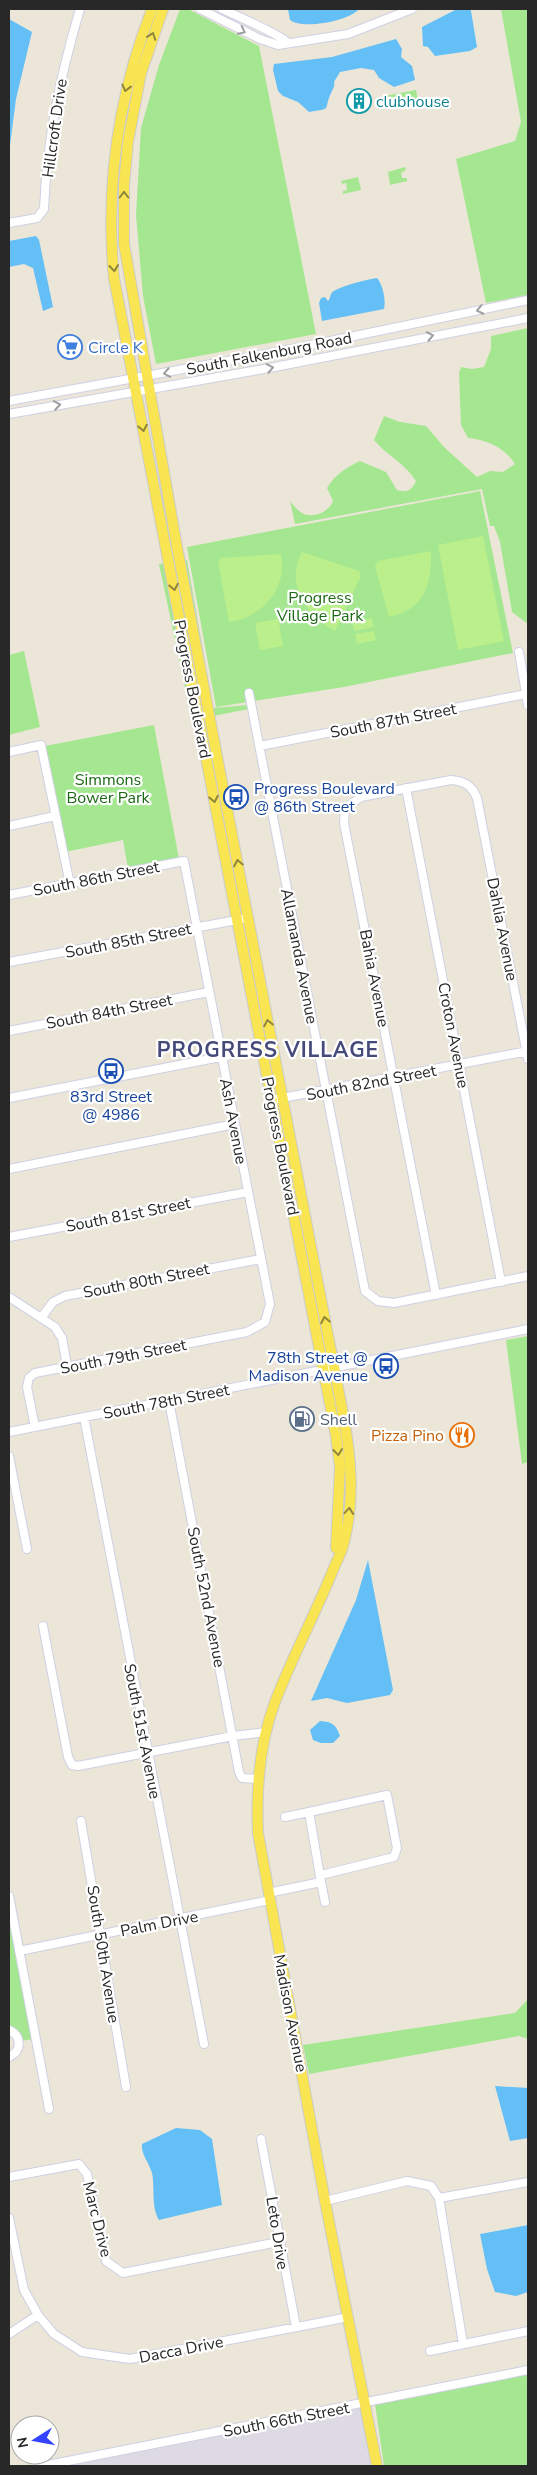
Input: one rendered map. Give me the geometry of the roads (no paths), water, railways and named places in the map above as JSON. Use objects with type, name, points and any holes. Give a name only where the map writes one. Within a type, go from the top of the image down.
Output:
[{"type":"main road","name":"Progress Boulevard","points":[[152,9],[130,70],[123,101],[111,188],[110,219],[114,278],[210,780],[273,1046],[278,1099],[298,1236],[329,1369]]},
{"type":"main road","name":"Progress Boulevard","points":[[163,9],[150,40],[137,92],[128,142],[124,184],[124,244],[221,778],[262,1049],[278,1099],[309,1234],[329,1369]]},
{"type":"main road","points":[[179,617],[186,631],[199,695],[207,702],[202,705],[200,723]]},
{"type":"main road","points":[[210,780],[221,778]]},
{"type":"main road","points":[[298,1236],[309,1234]]},
{"type":"main road","name":"Madison Avenue","points":[[329,1369],[340,1467],[339,1528],[333,1570],[319,1607],[275,1701],[266,1732],[258,1779],[258,1833],[325,2201],[377,2466]]},
{"type":"street","name":"Hillcroft Drive","points":[[9,223],[37,218],[44,209],[53,114],[66,57],[80,9]]},
{"type":"street","points":[[200,9],[260,39],[278,45],[287,42],[302,42],[348,34],[412,9]]},
{"type":"street","points":[[222,9],[265,31],[281,36],[287,42]]},
{"type":"street","name":"South Falkenburg Road","points":[[9,400],[147,376],[528,300]]},
{"type":"street","name":"South Falkenburg Road","points":[[9,414],[150,390],[528,318]]},
{"type":"street","points":[[519,652],[528,704]]},
{"type":"street","name":"Allamanda Avenue","points":[[248,693],[260,746],[365,1290],[378,1301],[394,1303],[436,1295]]},
{"type":"street","name":"South 87th Street","points":[[260,746],[526,694]]},
{"type":"street","points":[[9,752],[42,745],[70,884]]},
{"type":"street","name":"Dahlia Avenue","points":[[406,788],[442,781],[461,781],[469,785],[477,798],[528,1054]]},
{"type":"street","name":"Bahia Avenue","points":[[406,788],[361,797],[345,808],[344,823],[436,1295]]},
{"type":"street","name":"Croton Avenue","points":[[406,788],[501,1282]]},
{"type":"street","points":[[9,826],[56,816]]},
{"type":"street","name":"South 86th Street","points":[[9,896],[184,861]]},
{"type":"street","name":"Ash Avenue","points":[[184,861],[270,1304],[265,1322]]},
{"type":"street","name":"South 85th Street","points":[[9,962],[243,919]]},
{"type":"street","name":"South 84th Street","points":[[9,1031],[209,992]]},
{"type":"street","points":[[9,1098],[273,1046]]},
{"type":"street","name":"South 82nd Street","points":[[278,1099],[528,1054]]},
{"type":"street","points":[[9,1169],[235,1124]]},
{"type":"street","name":"South 81st Street","points":[[9,1237],[248,1192]]},
{"type":"street","name":"South 80th Street","points":[[41,1318],[53,1302],[65,1296],[261,1259]]},
{"type":"street","points":[[436,1295],[528,1276]]},
{"type":"street","points":[[9,1297],[55,1327],[62,1338],[67,1366]]},
{"type":"street","name":"South 79th Street","points":[[35,1426],[27,1387],[29,1378],[35,1373],[247,1332],[265,1322]]},
{"type":"street","name":"South 78th Street","points":[[9,1432],[528,1329]]},
{"type":"street","name":"South 52nd Avenue","points":[[169,1401],[240,1775],[242,1778],[258,1779]]},
{"type":"street","name":"South 51st Avenue","points":[[84,1417],[204,2044]]},
{"type":"street","points":[[9,1456],[27,1549]]},
{"type":"street","points":[[43,1626],[68,1758],[72,1765],[78,1766],[233,1736],[266,1732]]},
{"type":"street","name":"Palm Drive","points":[[19,1951],[179,1919],[269,1897],[321,1879],[392,1859],[397,1851],[387,1795],[309,1812]]},
{"type":"street","points":[[285,1816],[309,1812],[325,1902]]},
{"type":"street","name":"South 50th Avenue","points":[[81,1821],[126,2087]]},
{"type":"street","points":[[9,1896],[49,2109]]},
{"type":"street","points":[[9,2030],[16,2034],[19,2043],[17,2052],[9,2057]]},
{"type":"street","name":"Leto Drive","points":[[261,2139],[278,2242],[296,2327]]},
{"type":"street","name":"Marc Drive","points":[[9,2177],[79,2164],[87,2174],[106,2261],[123,2273],[278,2242]]},
{"type":"street","points":[[325,2201],[407,2181],[431,2186],[439,2198],[463,2344]]},
{"type":"street","points":[[439,2198],[528,2182]]},
{"type":"street","name":"Dacca Drive","points":[[9,2218],[12,2254],[24,2290],[38,2315],[54,2334],[82,2352],[130,2359],[349,2317]]},
{"type":"street","points":[[9,2334],[38,2315]]},
{"type":"street","points":[[430,2351],[528,2331]]},
{"type":"street","name":"South 66th Street","points":[[43,2466],[528,2370]]},
{"type":"water","points":[[288,9],[359,9],[346,17],[326,23],[305,24],[290,20]]},
{"type":"water","points":[[457,9],[469,9],[471,11],[477,47],[470,51],[435,56],[428,47],[423,46],[422,27]]},
{"type":"water","points":[[9,19],[32,32],[16,99],[9,153]]},
{"type":"water","points":[[396,39],[402,49],[401,57],[412,66],[415,80],[394,87],[379,78],[374,70],[361,68],[340,72],[334,82],[326,108],[309,112],[298,102],[283,96],[278,91],[273,70],[274,64],[332,57]]},
{"type":"water","points":[[36,236],[39,240],[53,307],[43,311],[33,268],[24,264],[9,267],[9,241]]},
{"type":"water","points":[[377,278],[385,301],[384,309],[322,321],[319,303],[321,298],[325,297],[328,301],[331,294],[338,289]]},
{"type":"water","points":[[368,1560],[393,1690],[390,1695],[347,1703],[327,1698],[311,1701],[356,1600]]},
{"type":"water","points":[[320,1721],[331,1723],[337,1729],[340,1736],[333,1743],[321,1743],[313,1740],[310,1730]]},
{"type":"water","points":[[495,2086],[528,2088],[528,2138],[510,2141]]},
{"type":"water","points":[[176,2128],[200,2130],[212,2139],[222,2205],[159,2220],[154,2203],[152,2173],[143,2152],[142,2144]]},
{"type":"water","points":[[528,2225],[528,2292],[516,2296],[495,2292],[487,2269],[480,2234]]},
{"type":"place","name":"clubhouse","points":[[359,101]]},
{"type":"place","name":"Circle K","points":[[70,347]]},
{"type":"place","name":"Progress Boulevard @ 86th Street","points":[[236,797]]},
{"type":"place","name":"83rd Street @ 4986","points":[[111,1071]]},
{"type":"place","name":"78th Street @ Madison Avenue","points":[[386,1366]]},
{"type":"place","name":"Shell","points":[[302,1419]]},
{"type":"place","name":"Pizza Pino","points":[[462,1435]]},
{"type":"district","name":"PROGRESS VILLAGE","points":[[268,1050]]},
{"type":"park label","name":"Progress Village Park","points":[[320,606]]},
{"type":"park label","name":"Simmons Bower Park","points":[[108,788]]}]
